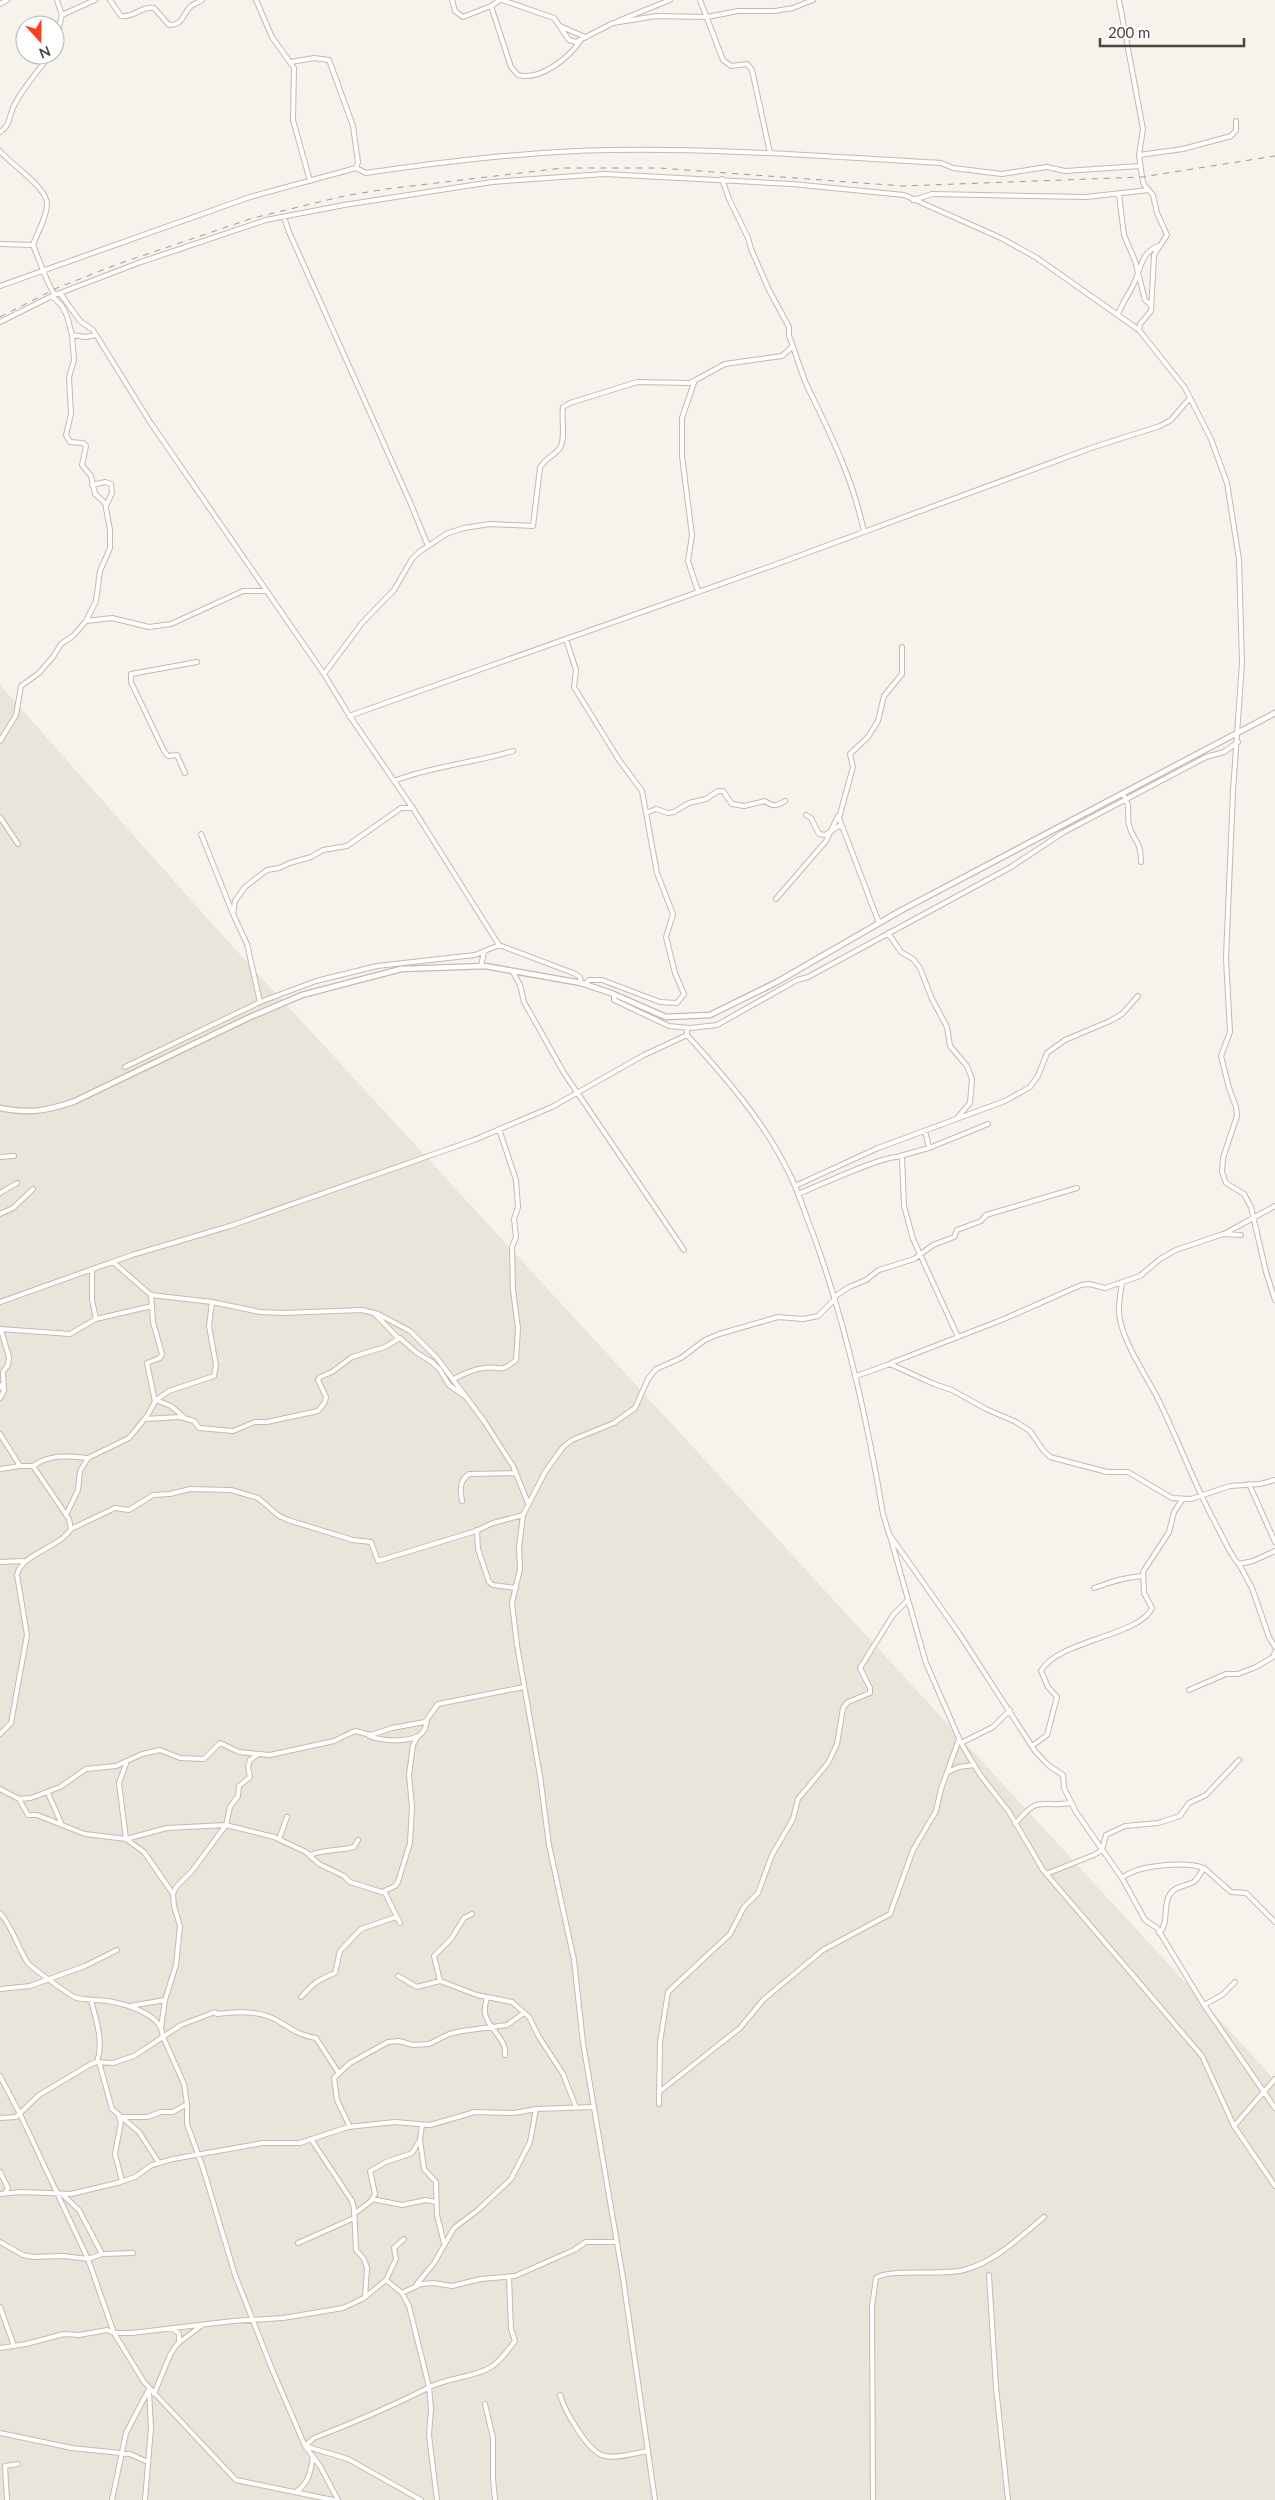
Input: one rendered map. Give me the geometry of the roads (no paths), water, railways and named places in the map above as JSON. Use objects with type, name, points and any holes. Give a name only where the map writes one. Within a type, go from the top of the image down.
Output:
[{"type":"street","points":[[0,4],[7,0]]},
{"type":"street","points":[[57,0],[62,15],[100,0]]},
{"type":"street","points":[[110,0],[121,16],[133,15],[149,7]]},
{"type":"street","points":[[148,0],[149,7]]},
{"type":"street","points":[[149,7],[158,11],[166,23],[175,25],[184,20],[190,7],[202,0]]},
{"type":"street","points":[[256,0],[275,43],[291,62],[294,73],[293,120],[310,181]]},
{"type":"street","points":[[452,0],[455,12],[463,17],[501,0],[554,18],[569,40],[580,40]]},
{"type":"street","points":[[491,6],[511,67],[518,74],[535,74],[554,66],[572,53],[580,40],[585,37],[613,23],[670,0]]},
{"type":"street","points":[[700,0],[723,60],[731,66],[745,64],[750,67],[770,153]]},
{"type":"street","points":[[613,23],[656,16],[707,17],[738,11],[784,10],[813,0]]},
{"type":"street","points":[[1119,0],[1143,128],[1139,155],[1140,166],[1144,185],[1153,195],[1157,214],[1167,235],[1159,246],[1153,260],[1151,311],[1140,324],[1139,330]]},
{"type":"street","points":[[560,26],[585,37]]},
{"type":"street","points":[[291,62],[314,58],[328,60],[353,126],[358,162],[356,168]]},
{"type":"street","points":[[0,132],[6,127],[13,108],[42,65]]},
{"type":"street","points":[[1139,155],[1183,149],[1231,136],[1236,130],[1236,121]]},
{"type":"street","points":[[0,286],[250,197],[356,168],[366,173],[487,157],[609,150],[770,153],[941,163],[953,168],[1002,174],[1047,166],[1065,171],[1140,166]]},
{"type":"street","points":[[0,151],[17,166],[45,199],[47,204],[33,245],[45,270],[51,291],[65,311],[72,335],[74,360],[69,377],[71,414],[66,435],[70,442],[86,445],[82,465],[91,476],[95,494],[106,506]]},
{"type":"street","points":[[0,322],[60,293],[141,262],[266,220],[344,205],[508,180],[604,174],[722,179],[904,195],[1001,238],[1037,258],[1139,330],[1174,372],[1217,453],[1227,483],[1236,528],[1242,599],[1238,742],[1233,792],[1226,958],[1230,1032],[1221,1056],[1236,1107],[1236,1116],[1222,1166],[1226,1182],[1247,1197],[1275,1300]]},
{"type":"street","points":[[722,179],[769,290],[789,327],[793,346],[807,386],[852,484],[864,532]]},
{"type":"street","points":[[913,200],[932,194],[1086,197],[1119,195],[1149,190]]},
{"type":"street","points":[[1119,195],[1122,226],[1138,271],[1145,300],[1151,305]]},
{"type":"street","points":[[284,217],[289,232],[403,484],[428,546]]},
{"type":"street","points":[[0,244],[33,245]]},
{"type":"street","points":[[1118,314],[1146,254],[1159,246]]},
{"type":"street","points":[[60,293],[80,321],[91,328],[96,335],[150,422],[324,674],[349,716],[413,808],[499,945],[573,973],[580,977],[583,984]]},
{"type":"street","points":[[72,335],[85,337],[96,335]]},
{"type":"street","points":[[324,674],[362,623],[394,590],[412,558],[428,546],[448,533],[464,528],[490,524],[532,526],[540,468],[561,445],[563,407],[570,403],[637,382],[690,383],[728,363],[782,356],[793,346]]},
{"type":"street","points":[[695,380],[682,419],[682,456],[692,535],[688,561],[698,591]]},
{"type":"street","points":[[349,716],[864,532],[1094,447],[1166,423],[1190,399]]},
{"type":"street","points":[[0,741],[16,715],[21,686],[39,673],[61,644],[73,636],[86,621],[96,601],[100,570],[110,548],[106,506],[112,494],[111,484],[106,482],[92,485]]},
{"type":"street","points":[[86,621],[112,618],[149,627],[171,624],[243,591],[267,591]]},
{"type":"street","points":[[566,638],[576,670],[574,687],[619,760],[642,791],[657,873],[674,914],[666,938],[674,973],[684,994],[677,1003],[660,1002],[602,980],[589,980],[583,984]]},
{"type":"street","points":[[776,899],[810,863],[834,829],[853,767],[850,754],[868,736],[878,721],[884,696],[902,674],[902,647]]},
{"type":"street","points":[[185,773],[177,755],[168,756],[164,750],[131,682],[131,674],[197,662]]},
{"type":"street","points":[[0,1108],[28,1113],[49,1110],[73,1102],[248,1018],[302,995],[401,969],[481,966],[542,975],[583,984],[614,994],[666,1017],[688,1018],[710,1015],[778,982],[879,923],[1275,713]]},
{"type":"street","points":[[614,994],[614,1000],[669,1026],[687,1028],[716,1025],[1011,867],[1064,832],[1206,757],[1224,752],[1238,742]]},
{"type":"street","points":[[394,781],[419,773],[513,751]]},
{"type":"street","points":[[646,813],[656,809],[668,813],[674,812],[689,803],[706,799],[718,791],[723,791],[732,804],[744,806],[765,802],[777,806],[785,801]]},
{"type":"street","points":[[1123,794],[1130,806],[1128,823],[1140,845],[1141,862]]},
{"type":"street","points":[[233,914],[235,901],[245,886],[267,870],[311,858],[323,850],[347,846],[401,808],[413,808]]},
{"type":"street","points":[[838,814],[879,923]]},
{"type":"street","points":[[806,815],[811,818],[819,834],[825,835],[839,826],[842,828]]},
{"type":"street","points":[[0,817],[18,844]]},
{"type":"street","points":[[201,834],[247,944],[260,1002]]},
{"type":"street","points":[[888,932],[901,952],[913,959],[920,968],[946,1028],[950,1046],[967,1066],[972,1078],[970,1103],[956,1120]]},
{"type":"street","points":[[125,1067],[260,1002],[316,981],[377,966],[484,952],[499,945]]},
{"type":"street","points":[[481,966],[484,952]]},
{"type":"street","points":[[513,972],[520,985],[524,1002],[564,1073],[684,1250]]},
{"type":"street","points":[[795,1186],[865,1153],[992,1108],[1030,1087],[1038,1076],[1046,1054],[1065,1040],[1117,1017],[1138,996]]},
{"type":"street","points":[[687,1028],[687,1035],[728,1080],[753,1112],[776,1149],[795,1186],[834,1298],[856,1376],[883,1514],[907,1601],[926,1663],[960,1741],[974,1765],[1016,1824],[1046,1874],[1202,2056],[1234,2126],[1275,2186]]},
{"type":"street","points":[[0,1302],[113,1262],[230,1226],[474,1140],[579,1093],[644,1056],[687,1035]]},
{"type":"street","points":[[798,1194],[898,1156],[930,1148],[988,1124]]},
{"type":"street","points":[[454,1379],[467,1372],[486,1367],[498,1370],[506,1368],[516,1360],[518,1328],[513,1290],[512,1247],[516,1237],[514,1219],[518,1208],[516,1180],[499,1129]]},
{"type":"street","points":[[925,1131],[930,1148]]},
{"type":"street","points":[[0,1157],[14,1156]]},
{"type":"street","points":[[898,1156],[902,1157],[904,1162],[904,1206],[913,1239],[958,1337]]},
{"type":"street","points":[[0,1193],[17,1182]]},
{"type":"street","points":[[655,2500],[616,2242],[593,2107],[574,1960],[549,1845],[540,1776],[524,1687],[512,1603],[520,1569],[519,1547],[523,1515],[545,1472],[563,1447],[572,1440],[614,1422],[635,1408],[648,1379],[656,1369],[681,1358],[705,1340],[719,1334],[778,1317],[803,1319],[818,1316],[834,1298],[849,1287],[866,1280],[879,1270],[920,1255],[933,1245],[954,1237],[957,1230],[981,1221],[986,1215],[1077,1188]]},
{"type":"street","points":[[0,1214],[13,1208],[33,1189]]},
{"type":"street","points":[[856,1376],[958,1337],[1081,1285],[1093,1284],[1105,1288],[1140,1276],[1160,1259],[1176,1250],[1223,1234],[1275,1206]]},
{"type":"street","points":[[1223,1234],[1241,1235]]},
{"type":"street","points":[[113,1262],[151,1295],[212,1302],[260,1312],[293,1313],[353,1310],[373,1313],[410,1331],[427,1347],[468,1398],[505,1452],[528,1503]]},
{"type":"street","points":[[92,1270],[92,1300],[96,1319]]},
{"type":"street","points":[[1122,1283],[1119,1317],[1122,1328],[1168,1419],[1201,1496],[1226,1540],[1234,1560],[1239,1564],[1252,1588],[1269,1637],[1275,1647]]},
{"type":"street","points":[[151,1295],[162,1354],[160,1358],[147,1363],[155,1402]]},
{"type":"street","points":[[66,1516],[78,1490],[80,1471],[88,1458],[128,1438],[145,1419],[155,1402],[176,1388],[210,1379],[214,1376],[216,1365],[209,1326],[212,1302]]},
{"type":"street","points":[[0,1398],[4,1391],[2,1367],[8,1365],[9,1357],[0,1329],[70,1334],[96,1319],[152,1306]]},
{"type":"street","points":[[373,1313],[417,1354],[432,1362],[440,1370],[449,1385],[468,1398]]},
{"type":"street","points":[[145,1419],[170,1416],[185,1418],[194,1421],[199,1428],[233,1431],[255,1422],[267,1422],[295,1414],[318,1411],[325,1402],[326,1397],[318,1380],[320,1377],[332,1372],[352,1357],[385,1347],[399,1338]]},
{"type":"street","points":[[890,1364],[952,1390],[986,1409],[1016,1422],[1030,1431],[1043,1450],[1050,1456],[1107,1472],[1128,1472],[1167,1497],[1182,1500],[1230,1486],[1260,1484],[1275,1480]]},
{"type":"street","points":[[0,1385],[4,1391]]},
{"type":"street","points":[[155,1402],[172,1406],[185,1418]]},
{"type":"street","points":[[0,1434],[20,1466]]},
{"type":"street","points":[[0,1469],[33,1466],[47,1458],[60,1455],[88,1458]]},
{"type":"street","points":[[33,1466],[66,1516],[72,1529]]},
{"type":"street","points":[[462,1501],[461,1486],[464,1478],[469,1474],[516,1474]]},
{"type":"street","points":[[1249,1484],[1275,1542]]},
{"type":"street","points":[[0,1734],[11,1723],[27,1635],[17,1575],[18,1568],[24,1561],[46,1550],[66,1536],[72,1529],[115,1508],[130,1510],[154,1495],[207,1489],[231,1490],[258,1498],[278,1516],[288,1520],[354,1540],[371,1542],[378,1561],[523,1515]]},
{"type":"street","points":[[1032,1746],[1047,1735],[1056,1698],[1041,1671],[1045,1664],[1069,1650],[1137,1622],[1149,1615],[1152,1608],[1144,1593],[1142,1572],[1169,1532],[1174,1512],[1182,1500]]},
{"type":"street","points":[[477,1530],[478,1549],[489,1582],[493,1585],[516,1588]]},
{"type":"street","points":[[890,1534],[1010,1710],[1040,1758],[1063,1775],[1064,1788],[1070,1803],[1122,1878],[1145,1920],[1159,1933],[1204,2005],[1275,2108]]},
{"type":"street","points":[[1239,1564],[1253,1561],[1275,1551]]},
{"type":"street","points":[[0,1562],[24,1561]]},
{"type":"street","points":[[1094,1588],[1119,1578],[1126,1580],[1142,1576]]},
{"type":"street","points":[[659,2104],[660,2042],[668,1992],[730,1934],[744,1907],[758,1893],[772,1855],[793,1819],[798,1799],[828,1763],[837,1744],[842,1708],[848,1702],[870,1693],[870,1688],[860,1668],[892,1615],[907,1601]]},
{"type":"street","points":[[1189,1690],[1226,1674],[1238,1674],[1256,1667],[1273,1657],[1275,1652]]},
{"type":"street","points":[[382,1892],[396,1886],[408,1850],[412,1807],[408,1775],[413,1745],[418,1736],[423,1732],[432,1709],[438,1704],[524,1687]]},
{"type":"street","points":[[659,2092],[740,2028],[763,2000],[822,1950],[890,1914],[913,1850],[936,1811],[946,1773],[960,1741],[993,1727],[1010,1710]]},
{"type":"street","points":[[367,1735],[427,1721]]},
{"type":"street","points":[[0,1789],[19,1799],[32,1798],[60,1788],[86,1769],[112,1767],[142,1754],[163,1750],[180,1758],[204,1759],[220,1743],[238,1752],[258,1755],[280,1753],[334,1741],[355,1731],[386,1741],[418,1736]]},
{"type":"street","points":[[258,1755],[250,1760],[248,1767],[250,1777],[239,1786],[238,1796],[230,1807],[226,1825],[197,1864],[176,1887],[173,1894],[174,1906],[180,1926],[176,1965],[165,2000],[161,2028],[163,2037],[184,2084],[187,2124],[203,2168],[236,2275],[272,2369],[305,2446],[313,2456],[338,2500]]},
{"type":"street","points":[[1046,1874],[1083,1861],[1102,1850],[1106,1835],[1116,1829],[1158,1823],[1180,1816],[1189,1804],[1206,1795],[1239,1760]]},
{"type":"street","points":[[126,1761],[119,1783],[126,1839],[144,1852],[173,1894]]},
{"type":"street","points":[[946,1773],[959,1767],[974,1765]]},
{"type":"street","points":[[48,1793],[63,1826]]},
{"type":"street","points":[[19,1799],[28,1815],[37,1815],[85,1834],[126,1839],[168,1828],[226,1825],[279,1839],[310,1855],[319,1864],[344,1876],[350,1882],[382,1892],[387,1896],[400,1923]]},
{"type":"street","points":[[1016,1824],[1028,1809],[1039,1803],[1070,1803]]},
{"type":"street","points":[[279,1839],[287,1817]]},
{"type":"street","points":[[310,1855],[318,1851],[339,1851],[354,1847],[358,1840]]},
{"type":"street","points":[[1122,1878],[1126,1874],[1141,1868],[1188,1864],[1204,1868],[1227,1890],[1234,1893],[1240,1891],[1246,1893],[1275,1922]]},
{"type":"street","points":[[1159,1933],[1164,1927],[1165,1911],[1170,1893],[1180,1886],[1193,1882],[1204,1868]]},
{"type":"street","points":[[1118,1873],[1126,1874]]},
{"type":"street","points":[[0,1913],[6,1919],[28,1964],[67,1993],[77,1998],[130,2006],[165,2000]]},
{"type":"street","points":[[440,1981],[434,1956],[451,1939],[464,1918],[472,1914]]},
{"type":"street","points":[[301,1996],[308,1987],[318,1980],[335,1973],[340,1951],[361,1929],[396,1917]]},
{"type":"street","points":[[0,1989],[30,1986],[85,1966],[117,1950]]},
{"type":"street","points":[[398,1976],[417,1987],[440,1981],[487,1997],[512,2002],[529,2017],[539,2037],[563,2074],[576,2107]]},
{"type":"street","points":[[1204,2005],[1222,1995],[1235,1982]]},
{"type":"street","points":[[487,1997],[484,2011],[504,2046],[505,2055]]},
{"type":"street","points":[[91,2000],[99,2033],[100,2055],[98,2062],[112,2109],[119,2117],[139,2132],[159,2163]]},
{"type":"street","points":[[130,2006],[155,2019],[161,2028]]},
{"type":"street","points":[[0,2118],[16,2117],[39,2095],[98,2062],[113,2063],[134,2056],[181,2025],[215,2012],[217,2014],[237,2011],[253,2013],[279,2021],[289,2029],[318,2039],[330,2062],[338,2072]]},
{"type":"street","points":[[350,2127],[337,2100],[334,2078],[338,2072],[358,2057],[388,2042],[399,2041],[421,2045],[462,2031],[492,2028],[507,2024],[524,2013]]},
{"type":"street","points":[[0,2076],[20,2114],[88,2259],[114,2333],[122,2349],[149,2389],[236,2480],[334,2500]]},
{"type":"street","points":[[1234,2126],[1275,2079]]},
{"type":"street","points":[[119,2117],[147,2117],[161,2112],[172,2112],[187,2104]]},
{"type":"street","points":[[0,2194],[32,2192],[63,2195],[122,2181],[159,2163],[263,2143],[292,2144],[350,2127],[395,2122],[422,2125],[444,2122],[475,2112],[515,2113],[593,2107]]},
{"type":"street","points":[[402,2293],[416,2285],[434,2263],[455,2227],[478,2210],[511,2179],[530,2142],[536,2110]]},
{"type":"street","points":[[119,2117],[121,2122],[115,2154],[122,2181]]},
{"type":"street","points":[[422,2125],[420,2140],[424,2169],[436,2182],[436,2202],[444,2243]]},
{"type":"street","points":[[311,2139],[352,2201],[356,2250],[364,2259],[367,2268],[365,2297]]},
{"type":"street","points":[[298,2243],[354,2216],[372,2199],[375,2188],[370,2171],[386,2162],[412,2153],[420,2140]]},
{"type":"street","points":[[0,2172],[8,2188],[5,2193]]},
{"type":"street","points":[[63,2195],[79,2210],[102,2254]]},
{"type":"street","points":[[372,2199],[402,2205],[426,2200],[436,2202]]},
{"type":"street","points":[[873,2500],[872,2306],[876,2278],[886,2273],[945,2273],[976,2266],[990,2259],[1044,2217]]},
{"type":"street","points":[[0,2348],[64,2334],[107,2330],[114,2333],[283,2318],[343,2308],[365,2297],[386,2280],[396,2259],[394,2248],[404,2239]]},
{"type":"street","points":[[0,2242],[23,2255],[88,2259],[102,2254],[133,2253]]},
{"type":"street","points":[[416,2285],[433,2283],[452,2286],[481,2279],[509,2277],[574,2250],[586,2242],[616,2242]]},
{"type":"street","points":[[989,2275],[996,2387],[1008,2500]]},
{"type":"street","points":[[305,2446],[314,2438],[396,2405],[429,2387],[454,2378],[470,2376],[492,2367],[514,2341],[511,2329],[509,2277]]},
{"type":"street","points":[[386,2280],[402,2293],[412,2315],[416,2344],[429,2387],[432,2409],[429,2435],[437,2500]]},
{"type":"street","points":[[0,2308],[14,2346]]},
{"type":"street","points":[[154,2394],[170,2355],[180,2342],[203,2324]]},
{"type":"street","points":[[173,2328],[178,2334],[180,2342]]},
{"type":"street","points":[[112,2500],[112,2493],[129,2426],[149,2389]]},
{"type":"street","points":[[145,2500],[151,2428],[149,2389]]},
{"type":"street","points":[[560,2395],[564,2409],[578,2432],[599,2454],[607,2457],[648,2451]]},
{"type":"street","points":[[485,2404],[493,2438],[492,2478],[495,2500]]},
{"type":"street","points":[[0,2433],[36,2442],[100,2452],[123,2453],[148,2462]]},
{"type":"street","points":[[305,2446],[348,2460],[421,2500]]},
{"type":"street","points":[[297,2492],[308,2480],[313,2456]]},
{"type":"street","points":[[6,2500],[5,2466],[18,2464]]},
{"type":"railway","points":[[0,317],[57,288],[118,264],[253,218],[344,196],[386,189],[563,168],[659,168],[903,186],[1142,177],[1275,156]]}]
